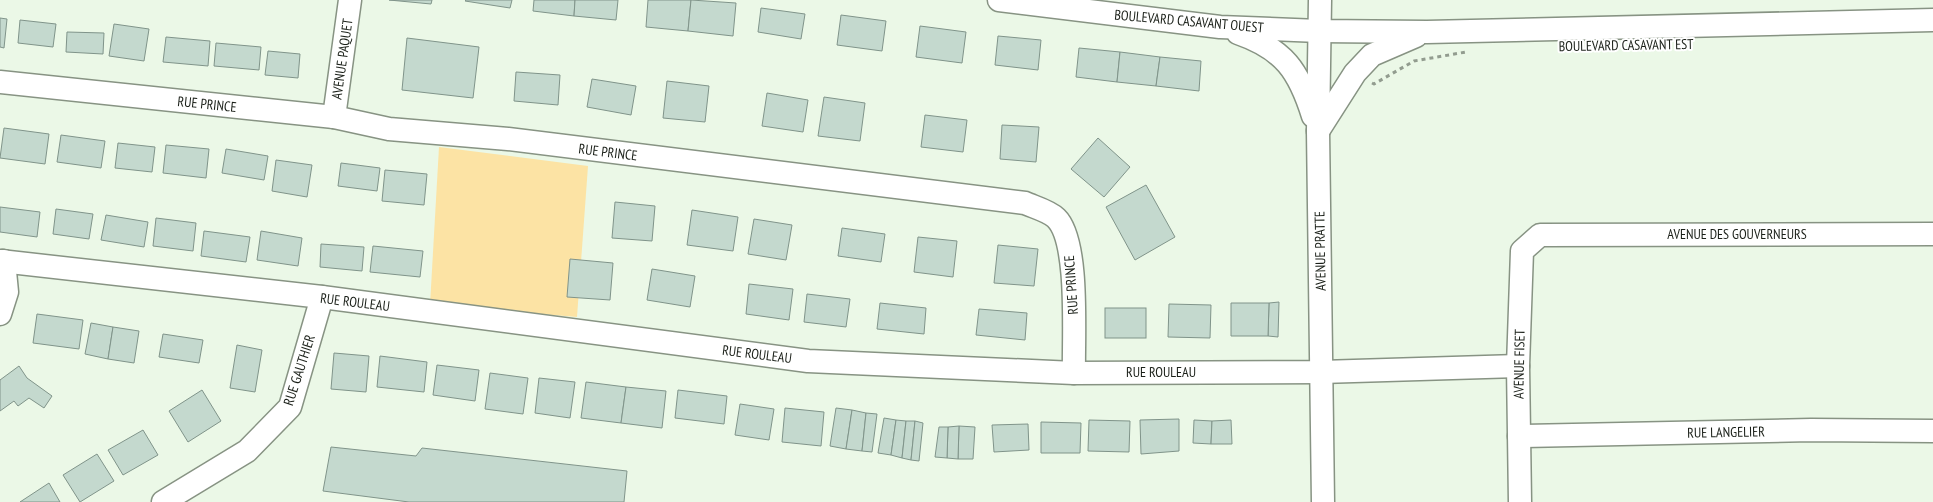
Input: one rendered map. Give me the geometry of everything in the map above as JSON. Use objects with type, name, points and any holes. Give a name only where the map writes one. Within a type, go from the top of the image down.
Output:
[{"type":"street","name":"AVENUE PAQUET","points":[[334,118],[350,0]]},
{"type":"street","name":"BOULEVARD CASAVANT OUEST","points":[[999,0],[1220,27],[1320,31]]},
{"type":"street","name":"AVENUE PRATTE","points":[[1320,0],[1318,131],[1322,502]]},
{"type":"street","name":"BOULEVARD CASAVANT EST","points":[[1320,31],[1427,32],[1933,20]]},
{"type":"street","points":[[1220,27],[1258,40],[1280,54],[1296,73],[1307,95],[1318,131]]},
{"type":"street","points":[[1318,131],[1360,69],[1372,55],[1427,32]]},
{"type":"street","name":"RUE PRINCE","points":[[0,82],[334,118],[389,129],[508,139],[1025,203],[1056,217],[1065,232],[1072,268],[1074,373]]},
{"type":"street","name":"AVENUE DES GOUVERNEURS","points":[[1540,235],[1933,234]]},
{"type":"street","name":"AVENUE FISET","points":[[1520,502],[1518,366],[1522,251],[1540,235]]},
{"type":"street","points":[[0,314],[7,292],[2,261]]},
{"type":"street","name":"RUE ROULEAU","points":[[2,261],[322,297],[808,361],[1074,373],[1321,372],[1518,366]]},
{"type":"street","name":"RUE GAUTHIER","points":[[163,502],[247,451],[290,406],[322,297]]},
{"type":"street","name":"RUE LANGELIER","points":[[1519,436],[1811,430],[1933,431]]},
{"type":"path","points":[[1360,69],[1374,84],[1414,61],[1471,50]]},
{"type":"shaded area","points":[[439,147],[588,166],[577,317],[430,305]]},
{"type":"building","points":[[389,0],[432,0],[431,4]]},
{"type":"building","points":[[466,0],[512,0],[510,8]]},
{"type":"building","points":[[534,0],[575,0],[574,16],[533,11]]},
{"type":"building","points":[[575,0],[618,0],[616,20],[574,16]]},
{"type":"building","points":[[648,0],[691,0],[688,31],[646,27]]},
{"type":"building","points":[[691,0],[736,3],[733,36],[688,31]]},
{"type":"building","points":[[761,8],[805,14],[801,39],[758,32]]},
{"type":"building","points":[[841,15],[886,21],[882,51],[837,45]]},
{"type":"building","points":[[0,18],[7,19],[4,48],[0,47]]},
{"type":"building","points":[[20,20],[56,24],[53,47],[18,43]]},
{"type":"building","points":[[114,24],[149,29],[144,61],[109,56]]},
{"type":"building","points":[[920,26],[966,32],[962,63],[916,57]]},
{"type":"building","points":[[67,32],[104,33],[103,54],[66,52]]},
{"type":"building","points":[[998,36],[1041,40],[1038,70],[995,65]]},
{"type":"building","points":[[166,37],[210,41],[208,66],[163,62]]},
{"type":"building","points":[[407,38],[479,47],[473,98],[402,90]]},
{"type":"building","points":[[216,43],[261,47],[259,70],[214,66]]},
{"type":"building","points":[[1079,48],[1120,52],[1117,82],[1076,77]]},
{"type":"building","points":[[268,51],[300,54],[298,78],[265,75]]},
{"type":"building","points":[[1120,52],[1160,57],[1156,86],[1117,82]]},
{"type":"building","points":[[1160,57],[1201,61],[1199,91],[1156,86]]},
{"type":"building","points":[[516,72],[560,75],[558,105],[514,101]]},
{"type":"building","points":[[592,79],[636,86],[631,115],[587,107]]},
{"type":"building","points":[[667,81],[709,86],[705,122],[663,118]]},
{"type":"building","points":[[767,93],[808,100],[803,132],[762,126]]},
{"type":"building","points":[[824,97],[865,103],[860,141],[818,136]]},
{"type":"building","points":[[925,115],[967,120],[963,152],[921,147]]},
{"type":"building","points":[[1002,125],[1039,127],[1036,162],[1000,159]]},
{"type":"building","points":[[4,128],[49,134],[45,164],[0,158]]},
{"type":"building","points":[[61,135],[105,141],[101,168],[57,162]]},
{"type":"building","points":[[1098,138],[1130,167],[1104,197],[1071,169]]},
{"type":"building","points":[[118,143],[155,147],[152,172],[115,168]]},
{"type":"building","points":[[166,145],[209,149],[206,178],[163,173]]},
{"type":"building","points":[[226,149],[268,156],[264,180],[222,173]]},
{"type":"building","points":[[276,160],[312,165],[307,197],[272,191]]},
{"type":"building","points":[[341,163],[380,168],[377,191],[338,186]]},
{"type":"building","points":[[385,170],[427,174],[424,205],[382,201]]},
{"type":"building","points":[[1146,185],[1175,237],[1135,260],[1106,207]]},
{"type":"building","points":[[615,202],[655,206],[652,241],[612,238]]},
{"type":"building","points":[[0,207],[40,212],[37,237],[0,232]]},
{"type":"building","points":[[56,209],[93,214],[89,239],[53,234]]},
{"type":"building","points":[[692,210],[738,217],[733,251],[687,245]]},
{"type":"building","points":[[106,215],[148,222],[144,247],[101,240]]},
{"type":"building","points":[[156,218],[196,223],[193,251],[153,246]]},
{"type":"building","points":[[754,219],[792,225],[786,260],[748,254]]},
{"type":"building","points":[[842,228],[885,234],[881,262],[838,256]]},
{"type":"building","points":[[204,231],[250,237],[246,262],[201,256]]},
{"type":"building","points":[[261,231],[302,238],[298,266],[257,260]]},
{"type":"building","points":[[918,237],[957,241],[953,277],[914,272]]},
{"type":"building","points":[[321,244],[364,247],[362,271],[320,267]]},
{"type":"building","points":[[998,245],[1038,249],[1034,286],[994,283]]},
{"type":"building","points":[[373,246],[423,251],[420,277],[370,272]]},
{"type":"building","points":[[570,259],[613,263],[610,300],[567,297]]},
{"type":"building","points":[[652,269],[695,276],[690,307],[647,300]]},
{"type":"building","points":[[749,284],[793,289],[789,320],[746,314]]},
{"type":"building","points":[[807,294],[850,299],[846,327],[804,322]]},
{"type":"building","points":[[1279,302],[1278,337],[1268,336],[1269,303]]},
{"type":"building","points":[[880,303],[926,308],[924,334],[877,329]]},
{"type":"building","points":[[1231,303],[1269,303],[1268,336],[1231,336]]},
{"type":"building","points":[[1169,304],[1211,305],[1210,338],[1168,337]]},
{"type":"building","points":[[1105,308],[1146,308],[1146,338],[1105,338]]},
{"type":"building","points":[[979,309],[1027,313],[1025,340],[976,335]]},
{"type":"building","points":[[37,314],[83,320],[79,349],[33,343]]},
{"type":"building","points":[[91,323],[113,327],[108,359],[85,354]]},
{"type":"building","points":[[113,327],[139,331],[134,363],[108,359]]},
{"type":"building","points":[[163,334],[203,340],[199,363],[159,357]]},
{"type":"building","points":[[237,345],[262,350],[255,392],[230,388]]},
{"type":"building","points":[[334,353],[369,356],[366,392],[331,389]]},
{"type":"building","points":[[380,356],[427,362],[424,392],[377,387]]},
{"type":"building","points":[[437,365],[479,370],[475,401],[433,395]]},
{"type":"building","points":[[19,366],[27,378],[52,396],[44,408],[29,398],[18,406],[14,401],[0,411],[0,380]]},
{"type":"building","points":[[490,373],[528,378],[523,414],[485,409]]},
{"type":"building","points":[[539,378],[575,382],[570,418],[535,413]]},
{"type":"building","points":[[586,382],[626,387],[621,423],[581,418]]},
{"type":"building","points":[[626,387],[666,391],[662,428],[621,423]]},
{"type":"building","points":[[202,390],[221,421],[188,442],[169,411]]},
{"type":"building","points":[[678,390],[727,396],[724,424],[675,418]]},
{"type":"building","points":[[740,404],[774,409],[769,440],[735,435]]},
{"type":"building","points":[[785,408],[824,412],[821,446],[782,442]]},
{"type":"building","points":[[836,408],[852,410],[846,449],[830,446]]},
{"type":"building","points":[[852,410],[866,413],[862,451],[846,449]]},
{"type":"building","points":[[866,413],[877,414],[872,452],[862,451]]},
{"type":"building","points":[[884,418],[896,420],[891,455],[878,453]]},
{"type":"building","points":[[1179,419],[1179,451],[1141,454],[1140,420]]},
{"type":"building","points":[[896,420],[906,421],[902,458],[891,455]]},
{"type":"building","points":[[1089,420],[1130,421],[1129,452],[1088,451]]},
{"type":"building","points":[[1194,420],[1212,421],[1211,444],[1193,443]]},
{"type":"building","points":[[1231,420],[1232,444],[1211,444],[1212,421]]},
{"type":"building","points":[[906,421],[915,421],[911,460],[902,458]]},
{"type":"building","points":[[915,421],[923,423],[919,461],[911,460]]},
{"type":"building","points":[[1041,422],[1081,423],[1080,453],[1041,453]]},
{"type":"building","points":[[1028,424],[1029,450],[994,452],[992,425]]},
{"type":"building","points":[[959,426],[975,427],[973,459],[958,459]]},
{"type":"building","points":[[959,426],[958,459],[947,458],[948,427]]},
{"type":"building","points":[[939,427],[948,427],[947,458],[935,457]]},
{"type":"building","points":[[143,430],[158,455],[123,475],[108,450]]},
{"type":"building","points":[[331,447],[416,456],[422,448],[627,471],[624,502],[409,502],[323,491]]},
{"type":"building","points":[[97,454],[114,481],[80,502],[63,475]]},
{"type":"building","points":[[49,483],[60,502],[20,502]]}]
